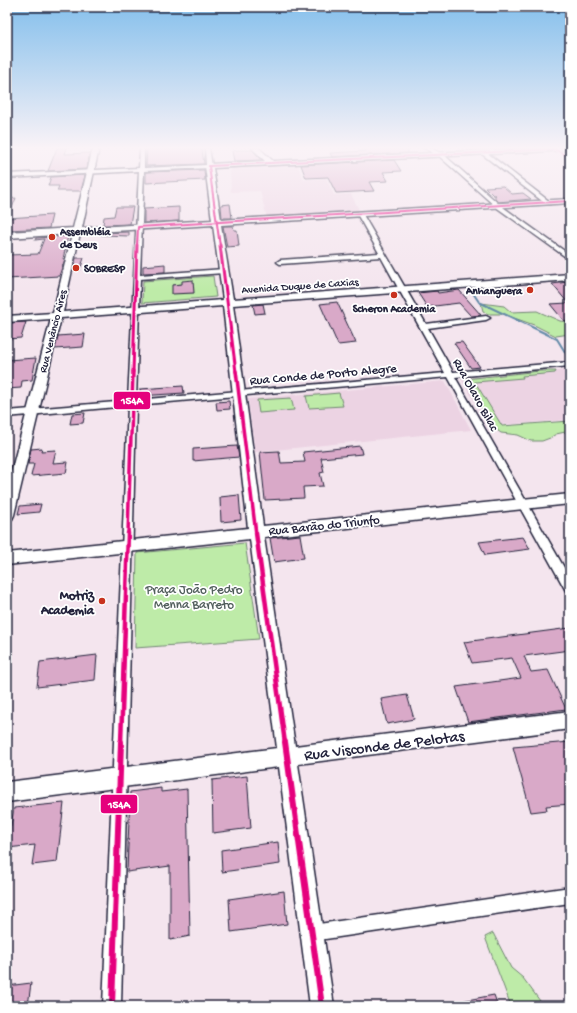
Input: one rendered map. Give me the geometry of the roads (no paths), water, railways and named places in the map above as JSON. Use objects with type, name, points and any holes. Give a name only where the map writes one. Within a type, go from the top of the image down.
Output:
[{"type":"street","name":"Rua Venâncio Aires","points":[[7,515],[57,315],[84,195]]},
{"type":"street","points":[[112,1006],[136,277],[140,195]]},
{"type":"street","points":[[213,195],[228,302],[256,532],[322,1006]]},
{"type":"street","points":[[486,195],[498,206],[570,258]]},
{"type":"street","points":[[538,195],[548,203]]},
{"type":"street","points":[[7,235],[570,202]]},
{"type":"street","name":"Rua Olavo Bilac","points":[[360,214],[570,588]]},
{"type":"street","points":[[280,262],[383,256]]},
{"type":"street","points":[[136,277],[224,271]]},
{"type":"street","name":"Avenida Duque de Caxias","points":[[7,319],[570,277]]},
{"type":"street","points":[[424,327],[486,318]]},
{"type":"street","name":"Rua Conde de Porto Alegre","points":[[7,414],[570,364]]},
{"type":"street","name":"Rua Barão do Triunfo","points":[[7,559],[570,499]]},
{"type":"street","name":"Rua Visconde de Pelotas","points":[[7,792],[570,720]]},
{"type":"street","points":[[312,934],[570,895]]},
{"type":"waterway","points":[[473,293],[479,302],[557,339],[570,360]]},
{"type":"place","name":"Assembléia de Deus","points":[[52,237]]},
{"type":"place","name":"SOBRESP","points":[[76,268]]},
{"type":"place","name":"Anhanguera","points":[[530,290]]},
{"type":"place","name":"Scheron Academia","points":[[394,295]]},
{"type":"place","name":"Motriz Academia","points":[[102,601]]},
{"type":"park label","name":"Praça João Pedro Menna Barreto","points":[[194,596]]}]
